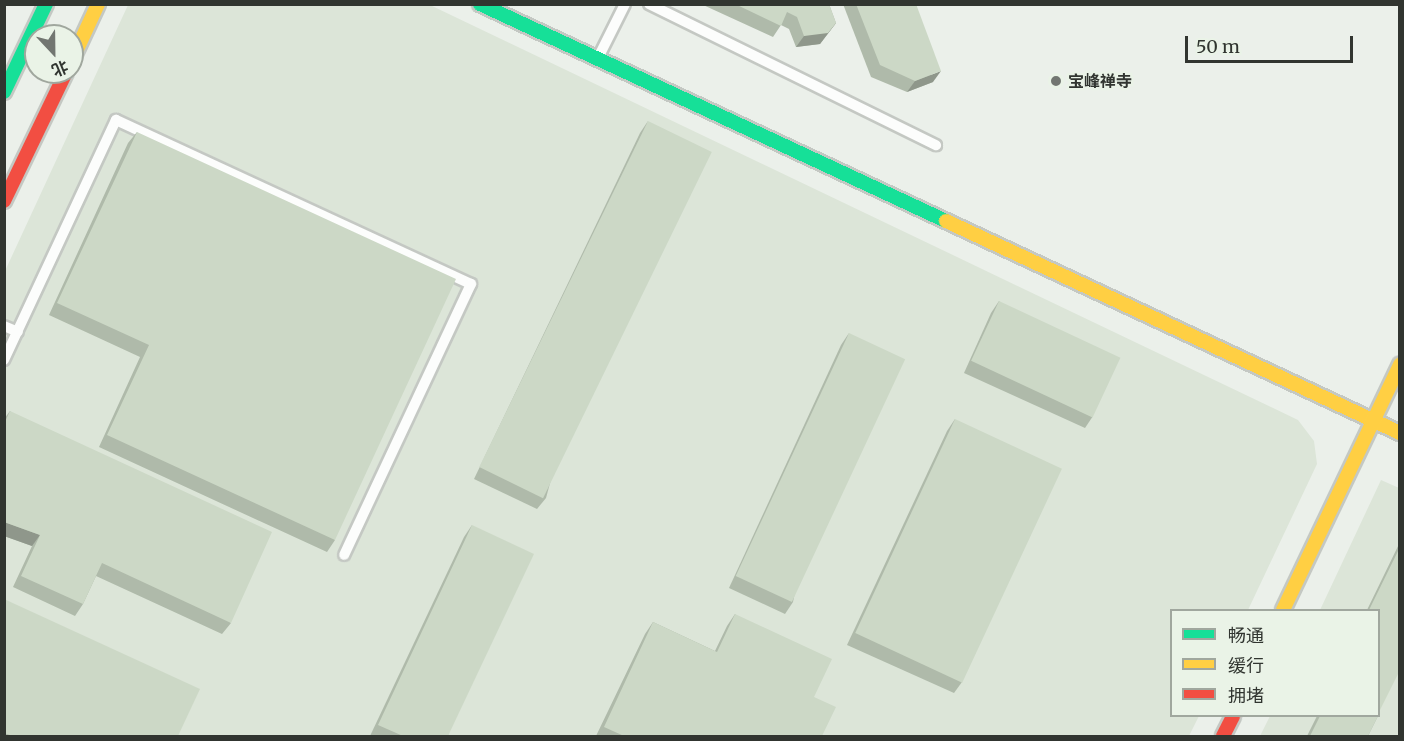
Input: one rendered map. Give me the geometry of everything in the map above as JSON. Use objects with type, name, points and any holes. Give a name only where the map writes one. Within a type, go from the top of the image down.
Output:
[{"type":"street","points":[[4,92],[46,4]]},
{"type":"street","points":[[84,34],[98,4]]},
{"type":"street","points":[[480,4],[1400,433]]},
{"type":"street","points":[[4,201],[60,84]]},
{"type":"street","points":[[1283,609],[1400,365]]},
{"type":"street","points":[[1223,736],[1232,717]]},
{"type":"lane","points":[[597,60],[625,4]]},
{"type":"lane","points":[[649,4],[936,145]]},
{"type":"lane","points":[[4,360],[116,120],[471,284],[344,555]]},
{"type":"lane","points":[[4,326],[18,332]]},
{"type":"shaded area","points":[[128,5],[430,5],[1298,420],[1314,441],[1317,464],[1248,609],[1170,609],[1170,717],[1198,717],[1189,736],[5,736],[5,271]]},
{"type":"shaded area","points":[[1381,480],[1399,488],[1399,736],[1260,736],[1270,717],[1380,717],[1380,609],[1320,609]]},
{"type":"building","points":[[735,4],[829,4],[836,23],[828,33],[804,36],[797,17],[787,12],[781,26]]},
{"type":"building","points":[[856,4],[916,4],[941,71],[915,81],[880,65]]},
{"type":"building","points":[[648,121],[712,152],[543,498],[479,467]]},
{"type":"building","points":[[137,132],[456,279],[335,540],[107,435],[149,345],[57,303]]},
{"type":"building","points":[[999,301],[1120,358],[1093,417],[971,361]]},
{"type":"building","points":[[849,333],[905,359],[792,602],[736,576]]},
{"type":"building","points":[[10,411],[272,532],[231,623],[102,563],[83,604],[21,576],[40,535],[4,522],[4,424]]},
{"type":"building","points":[[955,419],[1062,469],[962,683],[855,633]]},
{"type":"building","points":[[472,525],[534,554],[448,736],[403,736],[378,725]]},
{"type":"building","points":[[1400,547],[1400,670],[1380,710],[1380,609],[1369,609]]},
{"type":"building","points":[[4,599],[200,689],[178,736],[13,736],[4,733]]},
{"type":"building","points":[[735,614],[832,659],[814,697],[836,707],[822,736],[624,736],[604,727],[653,622],[717,652]]},
{"type":"building","points":[[1320,717],[1378,717],[1368,736],[1310,736]]},
{"type":"traffic: fast","points":[[4,92],[46,4]]},
{"type":"traffic: fast","points":[[480,4],[946,221]]},
{"type":"traffic: slow","points":[[84,34],[98,4]]},
{"type":"traffic: slow","points":[[946,221],[1400,433]]},
{"type":"traffic: slow","points":[[1283,609],[1400,365]]},
{"type":"traffic: jam","points":[[4,201],[60,84]]},
{"type":"traffic: jam","points":[[1223,736],[1232,717]]},
{"type":"place","name":"宝峰禅寺","points":[[1056,81]]}]
